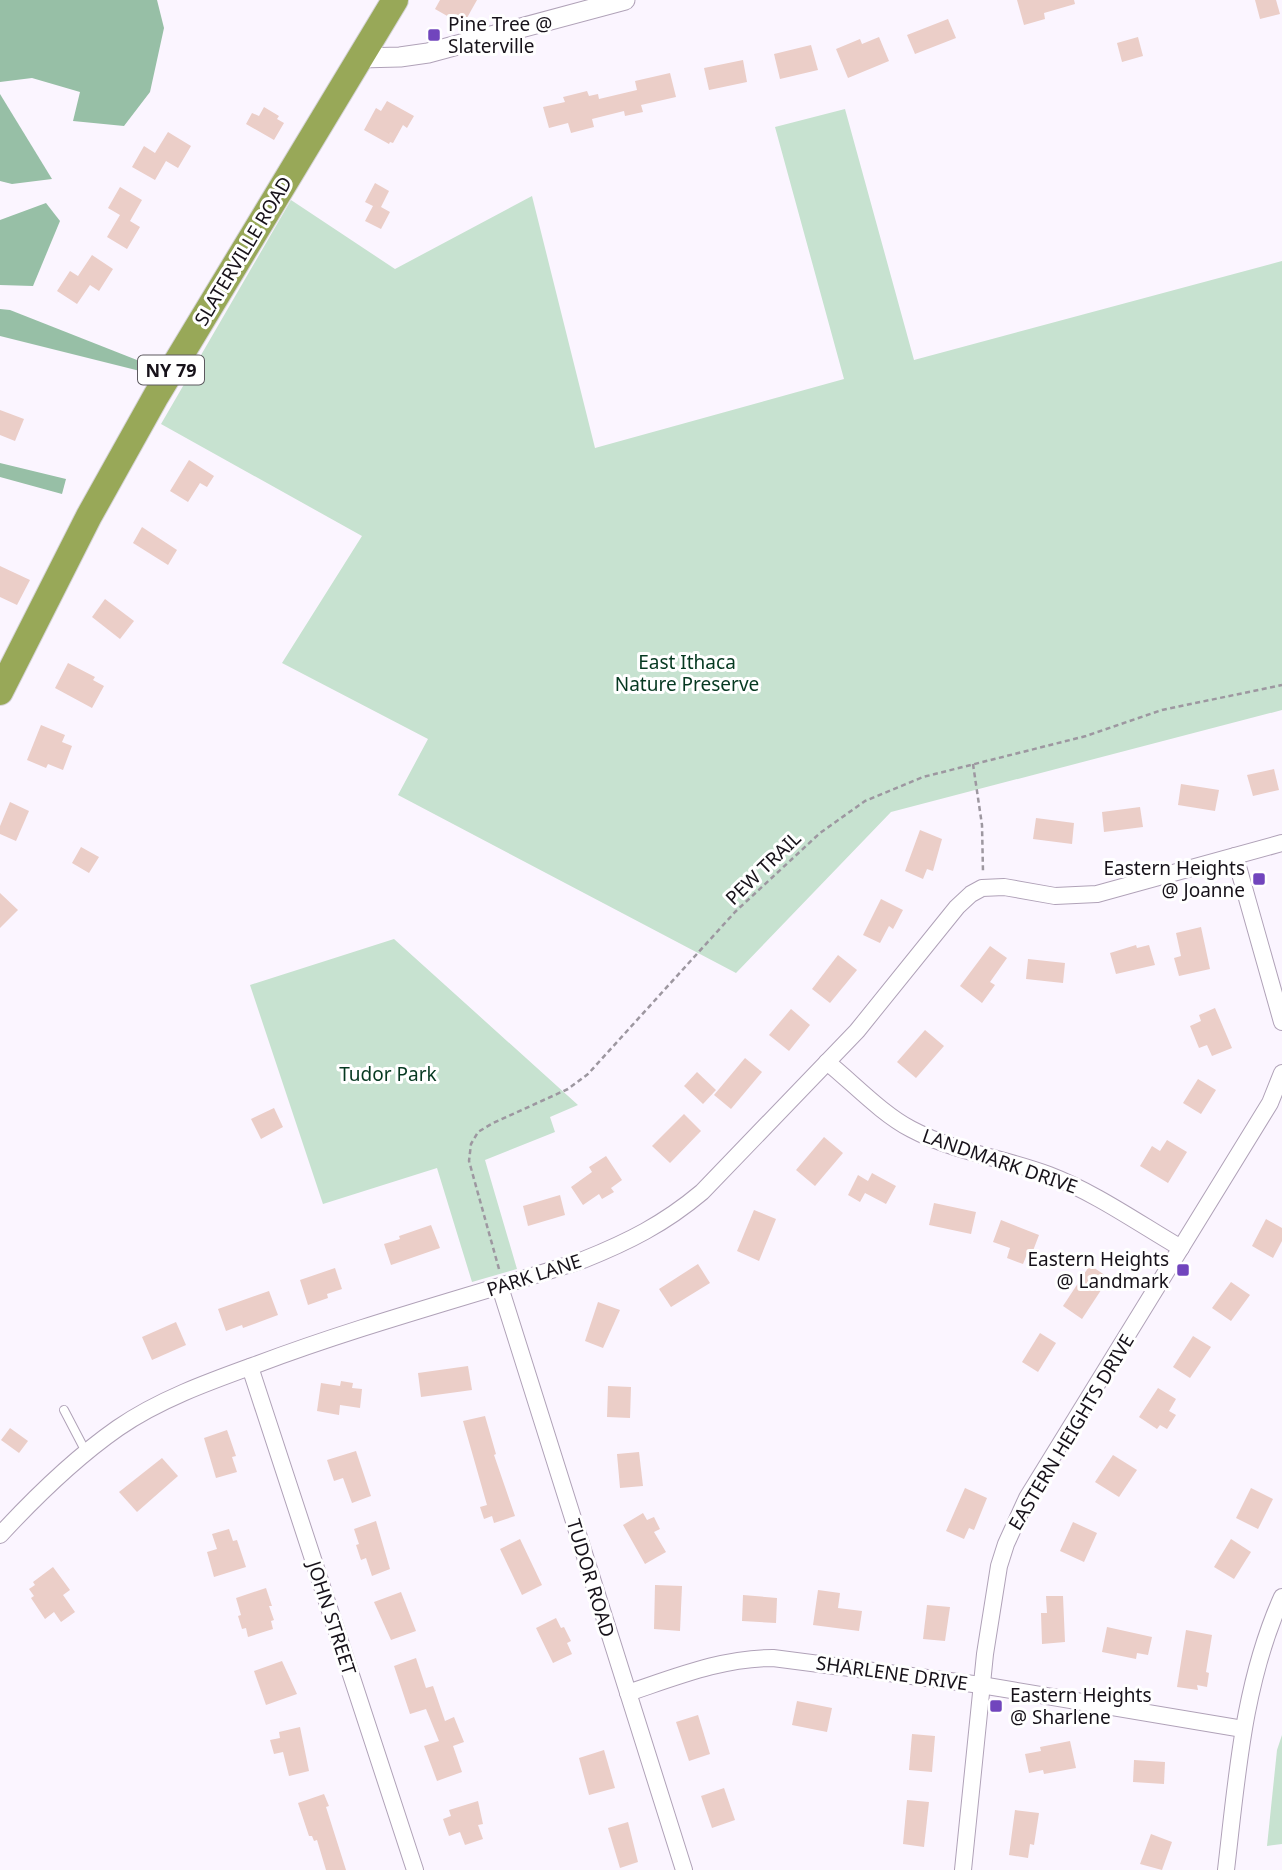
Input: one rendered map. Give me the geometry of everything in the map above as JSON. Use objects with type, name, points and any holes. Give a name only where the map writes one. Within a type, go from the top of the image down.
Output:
[{"type":"highway","name":"SLATERVILLE ROAD","points":[[0,692],[89,516],[156,396],[395,0]]},
{"type":"street","points":[[360,58],[428,53],[625,0]]},
{"type":"street","points":[[982,888],[1004,887],[1036,894],[1073,897],[1126,887],[1282,843]]},
{"type":"street","points":[[1235,856],[1282,1022]]},
{"type":"street","name":"PARK LANE","points":[[0,1535],[29,1504],[86,1452],[120,1427],[158,1405],[300,1348],[583,1260],[624,1243],[678,1212],[702,1192],[857,1031],[957,907],[982,888]]},
{"type":"street","name":"LANDMARK DRIVE","points":[[827,1062],[909,1128],[932,1139],[1019,1163],[1053,1176],[1091,1194],[1181,1248]]},
{"type":"street","name":"EASTERN HEIGHTS DRIVE","points":[[963,1870],[981,1685],[999,1566],[1015,1521],[1270,1103],[1282,1073]]},
{"type":"street","name":"TUDOR ROAD","points":[[500,1287],[684,1870]]},
{"type":"street","name":"JOHN STREET","points":[[250,1367],[415,1870]]},
{"type":"street","points":[[1226,1870],[1243,1728],[1253,1676],[1282,1597]]},
{"type":"street","name":"SHARLENE DRIVE","points":[[628,1693],[720,1663],[752,1658],[798,1661],[981,1685],[1243,1728]]},
{"type":"lane","points":[[64,1410],[86,1452]]},
{"type":"path","name":"PEW TRAIL","points":[[500,1287],[499,1269],[469,1161],[471,1144],[478,1132],[568,1089],[588,1074],[612,1051],[735,912],[820,833],[845,814],[894,788],[923,777],[1086,736],[1162,710],[1282,685]]},
{"type":"path","points":[[973,764],[982,825],[982,888]]},
{"type":"green space","points":[[0,0],[157,0],[164,28],[150,92],[124,126],[73,121],[80,92],[32,78],[0,82]]},
{"type":"green space","points":[[0,94],[52,179],[12,184],[0,181]]},
{"type":"green space","name":"East Ithaca Nature Preserve","points":[[845,109],[914,360],[1282,261],[1282,710],[891,812],[736,973],[398,795],[428,739],[282,663],[362,536],[161,424],[291,200],[395,269],[532,196],[595,448],[844,379],[775,127]]},
{"type":"green space","points":[[46,203],[60,221],[33,286],[0,285],[0,220]]},
{"type":"green space","points":[[0,309],[10,310],[142,362],[140,371],[0,336]]},
{"type":"green space","points":[[0,463],[66,479],[62,494],[0,477]]},
{"type":"green space","name":"Tudor Park","points":[[394,939],[578,1105],[550,1117],[555,1132],[485,1160],[517,1269],[472,1282],[437,1168],[323,1204],[250,985]]},
{"type":"green space","points":[[1282,1735],[1282,1844],[1267,1846],[1277,1750]]},
{"type":"building","points":[[440,0],[477,0],[463,25],[435,9]]},
{"type":"building","points":[[1017,0],[1074,0],[1075,4],[1044,13],[1045,19],[1024,25]]},
{"type":"building","points":[[1255,0],[1276,0],[1280,14],[1260,19]]},
{"type":"building","points":[[948,19],[956,38],[915,54],[907,35]]},
{"type":"building","points":[[879,37],[889,61],[848,78],[836,49],[860,39],[862,44]]},
{"type":"building","points":[[1138,37],[1143,56],[1122,62],[1117,43]]},
{"type":"building","points":[[811,45],[818,70],[780,79],[774,54]]},
{"type":"building","points":[[743,60],[747,82],[709,90],[704,68]]},
{"type":"building","points":[[670,73],[676,97],[641,105],[643,112],[625,116],[624,111],[592,119],[594,127],[571,133],[568,123],[549,128],[543,107],[565,102],[563,97],[587,91],[589,96],[598,94],[599,99],[637,90],[635,81]]},
{"type":"building","points":[[387,101],[414,116],[407,128],[403,125],[393,143],[389,144],[364,130],[376,108],[381,111]]},
{"type":"building","points":[[264,107],[279,116],[277,119],[284,123],[274,140],[246,124],[252,113],[259,116]]},
{"type":"building","points":[[168,132],[191,146],[178,168],[166,161],[155,180],[132,167],[144,146],[155,153]]},
{"type":"building","points":[[375,183],[389,191],[381,207],[390,212],[381,229],[365,221],[373,206],[365,202]]},
{"type":"building","points":[[120,187],[142,200],[130,221],[140,227],[127,249],[107,237],[120,215],[108,208]]},
{"type":"building","points":[[92,255],[113,269],[99,291],[90,285],[77,304],[57,291],[70,271],[78,276]]},
{"type":"building","points":[[0,410],[24,419],[15,441],[0,435]]},
{"type":"building","points":[[189,460],[214,476],[207,487],[200,483],[188,502],[170,491]]},
{"type":"building","points":[[142,527],[177,550],[168,565],[133,543]]},
{"type":"building","points":[[0,566],[30,580],[17,605],[0,597]]},
{"type":"building","points":[[105,599],[134,621],[120,639],[92,617]]},
{"type":"building","points":[[68,663],[95,677],[93,680],[104,686],[92,708],[55,688]]},
{"type":"building","points":[[41,725],[65,735],[62,742],[72,746],[63,770],[48,764],[46,768],[27,760]]},
{"type":"building","points":[[1274,769],[1279,790],[1253,796],[1247,775]]},
{"type":"building","points":[[1181,784],[1219,790],[1215,811],[1178,805]]},
{"type":"building","points":[[10,802],[29,811],[16,841],[0,834],[0,826]]},
{"type":"building","points":[[1140,807],[1143,827],[1104,832],[1102,812]]},
{"type":"building","points":[[1036,818],[1074,823],[1072,844],[1033,839]]},
{"type":"building","points":[[920,830],[942,839],[933,871],[927,869],[923,879],[905,871]]},
{"type":"building","points":[[81,847],[99,857],[89,873],[72,863]]},
{"type":"building","points":[[0,893],[18,910],[0,928]]},
{"type":"building","points":[[881,899],[903,910],[893,929],[889,926],[880,943],[863,935]]},
{"type":"building","points":[[1201,927],[1210,969],[1179,976],[1174,958],[1181,956],[1176,933]]},
{"type":"building","points":[[1136,945],[1137,948],[1149,945],[1155,965],[1116,974],[1110,953]]},
{"type":"building","points":[[990,946],[1007,958],[990,982],[995,985],[982,1003],[960,986]]},
{"type":"building","points":[[838,955],[857,970],[830,1003],[812,989]]},
{"type":"building","points":[[1028,959],[1065,963],[1063,983],[1026,979]]},
{"type":"building","points":[[1215,1008],[1232,1048],[1212,1056],[1207,1045],[1199,1048],[1190,1026],[1201,1021],[1199,1015]]},
{"type":"building","points":[[791,1009],[810,1025],[789,1051],[769,1035]]},
{"type":"building","points":[[925,1030],[944,1046],[916,1078],[897,1062]]},
{"type":"building","points":[[745,1058],[762,1072],[731,1109],[714,1095]]},
{"type":"building","points":[[697,1072],[716,1090],[703,1104],[684,1086]]},
{"type":"building","points":[[1198,1079],[1216,1090],[1201,1114],[1183,1103]]},
{"type":"building","points":[[274,1108],[283,1127],[261,1139],[251,1119]]},
{"type":"building","points":[[684,1114],[701,1131],[670,1163],[652,1146]]},
{"type":"building","points":[[824,1137],[843,1153],[815,1186],[796,1170]]},
{"type":"building","points":[[1167,1140],[1187,1152],[1168,1183],[1140,1166],[1152,1146],[1160,1151]]},
{"type":"building","points":[[606,1156],[622,1180],[611,1188],[614,1192],[602,1199],[599,1194],[583,1205],[571,1187],[592,1172],[589,1167]]},
{"type":"building","points":[[872,1173],[896,1186],[886,1204],[865,1193],[860,1202],[848,1195],[858,1175],[868,1181]]},
{"type":"building","points":[[560,1195],[565,1215],[528,1226],[523,1206]]},
{"type":"building","points":[[934,1203],[976,1212],[971,1234],[929,1225]]},
{"type":"building","points":[[754,1210],[776,1219],[759,1261],[737,1251]]},
{"type":"building","points":[[1266,1219],[1282,1228],[1282,1241],[1273,1258],[1252,1246]]},
{"type":"building","points":[[1001,1220],[1039,1235],[1031,1256],[1027,1254],[1023,1264],[1007,1258],[1010,1248],[993,1242]]},
{"type":"building","points":[[431,1225],[440,1248],[391,1265],[384,1244]]},
{"type":"building","points":[[698,1264],[710,1283],[671,1307],[659,1289]]},
{"type":"building","points":[[1090,1265],[1109,1278],[1082,1319],[1063,1306]]},
{"type":"building","points":[[335,1268],[342,1289],[327,1294],[328,1298],[308,1305],[300,1280]]},
{"type":"building","points":[[1231,1282],[1250,1295],[1231,1321],[1212,1308]]},
{"type":"building","points":[[269,1291],[278,1315],[243,1328],[242,1325],[226,1331],[218,1309]]},
{"type":"building","points":[[598,1302],[620,1310],[603,1348],[585,1341]]},
{"type":"building","points":[[176,1322],[186,1345],[152,1360],[142,1337]]},
{"type":"building","points":[[1040,1333],[1056,1343],[1038,1372],[1022,1362]]},
{"type":"building","points":[[1193,1336],[1211,1347],[1190,1378],[1173,1367]]},
{"type":"building","points":[[468,1366],[472,1390],[421,1397],[418,1373]]},
{"type":"building","points":[[341,1381],[353,1383],[352,1388],[362,1389],[360,1408],[340,1405],[339,1415],[317,1411],[321,1383],[340,1386]]},
{"type":"building","points":[[608,1386],[631,1387],[630,1418],[607,1417]]},
{"type":"building","points":[[1158,1388],[1176,1399],[1169,1411],[1176,1415],[1167,1429],[1160,1425],[1157,1429],[1139,1417]]},
{"type":"building","points":[[485,1416],[496,1454],[494,1455],[515,1516],[494,1523],[492,1516],[484,1519],[480,1507],[487,1505],[463,1421]]},
{"type":"building","points":[[10,1428],[28,1441],[19,1453],[1,1440]]},
{"type":"building","points":[[227,1430],[236,1456],[232,1457],[237,1472],[216,1478],[204,1438]]},
{"type":"building","points":[[356,1451],[371,1496],[352,1503],[343,1478],[334,1481],[327,1460]]},
{"type":"building","points":[[639,1452],[643,1486],[620,1488],[617,1454]]},
{"type":"building","points":[[1113,1455],[1137,1470],[1119,1497],[1095,1482]]},
{"type":"building","points":[[162,1458],[178,1476],[137,1512],[119,1492]]},
{"type":"building","points":[[965,1488],[987,1498],[974,1530],[969,1528],[964,1539],[946,1531]]},
{"type":"building","points":[[1251,1488],[1273,1499],[1258,1529],[1236,1518]]},
{"type":"building","points":[[643,1513],[647,1520],[654,1517],[660,1529],[654,1532],[666,1552],[645,1564],[623,1525]]},
{"type":"building","points":[[376,1521],[390,1569],[372,1576],[366,1558],[361,1560],[354,1529]]},
{"type":"building","points":[[1073,1522],[1097,1533],[1084,1562],[1060,1551]]},
{"type":"building","points":[[229,1529],[233,1541],[237,1540],[246,1567],[214,1577],[207,1552],[217,1549],[212,1534]]},
{"type":"building","points":[[520,1539],[542,1585],[522,1595],[500,1549]]},
{"type":"building","points":[[1231,1539],[1251,1552],[1234,1579],[1214,1567]]},
{"type":"building","points":[[53,1567],[70,1590],[63,1595],[75,1612],[61,1622],[54,1612],[45,1619],[31,1598],[34,1596],[29,1589],[35,1585],[33,1582]]},
{"type":"building","points":[[655,1585],[682,1586],[680,1631],[654,1629]]},
{"type":"building","points":[[266,1588],[272,1606],[269,1606],[274,1620],[271,1621],[273,1629],[248,1637],[238,1616],[241,1615],[236,1598]]},
{"type":"building","points":[[818,1590],[840,1593],[838,1608],[862,1611],[859,1631],[813,1625]]},
{"type":"building","points":[[401,1592],[416,1631],[391,1640],[374,1602]]},
{"type":"building","points":[[743,1595],[777,1598],[776,1623],[742,1621]]},
{"type":"building","points":[[1046,1596],[1063,1596],[1065,1642],[1042,1644],[1041,1613],[1047,1613]]},
{"type":"building","points":[[927,1605],[950,1607],[945,1641],[923,1639]]},
{"type":"building","points":[[556,1618],[571,1641],[567,1643],[572,1654],[553,1663],[536,1628]]},
{"type":"building","points":[[1107,1627],[1152,1637],[1148,1655],[1137,1653],[1136,1659],[1102,1652]]},
{"type":"building","points":[[1186,1630],[1212,1635],[1206,1672],[1209,1673],[1207,1687],[1197,1685],[1198,1690],[1177,1687]]},
{"type":"building","points":[[416,1658],[426,1688],[433,1686],[445,1721],[454,1717],[464,1742],[453,1746],[462,1772],[437,1781],[424,1746],[439,1741],[426,1709],[410,1714],[394,1666]]},
{"type":"building","points":[[282,1661],[297,1694],[266,1705],[254,1671]]},
{"type":"building","points":[[797,1701],[832,1708],[827,1732],[792,1725]]},
{"type":"building","points":[[698,1715],[710,1754],[689,1761],[676,1722]]},
{"type":"building","points":[[300,1727],[309,1771],[289,1776],[283,1752],[274,1754],[270,1740],[280,1738],[279,1732]]},
{"type":"building","points":[[912,1734],[935,1736],[932,1772],[909,1770]]},
{"type":"building","points":[[1070,1741],[1076,1768],[1044,1774],[1043,1770],[1029,1773],[1025,1754],[1041,1751],[1040,1747]]},
{"type":"building","points":[[604,1750],[615,1788],[589,1795],[579,1758]]},
{"type":"building","points":[[1134,1760],[1165,1762],[1164,1784],[1133,1782]]},
{"type":"building","points":[[724,1788],[735,1820],[712,1828],[701,1796]]},
{"type":"building","points":[[324,1794],[346,1870],[326,1870],[317,1840],[314,1841],[312,1836],[309,1836],[298,1803]]},
{"type":"building","points":[[907,1800],[929,1802],[924,1847],[903,1844]]},
{"type":"building","points":[[478,1801],[483,1824],[478,1825],[483,1839],[465,1845],[460,1832],[449,1836],[443,1819],[451,1816],[449,1810]]},
{"type":"building","points":[[1015,1810],[1039,1813],[1034,1845],[1030,1844],[1028,1858],[1009,1855]]},
{"type":"building","points":[[628,1822],[638,1862],[620,1868],[608,1828]]},
{"type":"building","points":[[1151,1834],[1172,1842],[1162,1870],[1140,1864]]},
{"type":"place","name":"Pine Tree @ Slaterville","points":[[434,35]]},
{"type":"place","name":"Eastern Heights @ Joanne","points":[[1259,879]]},
{"type":"place","name":"Eastern Heights @ Landmark","points":[[1183,1270]]},
{"type":"place","name":"Eastern Heights @ Sharlene","points":[[996,1706]]}]
